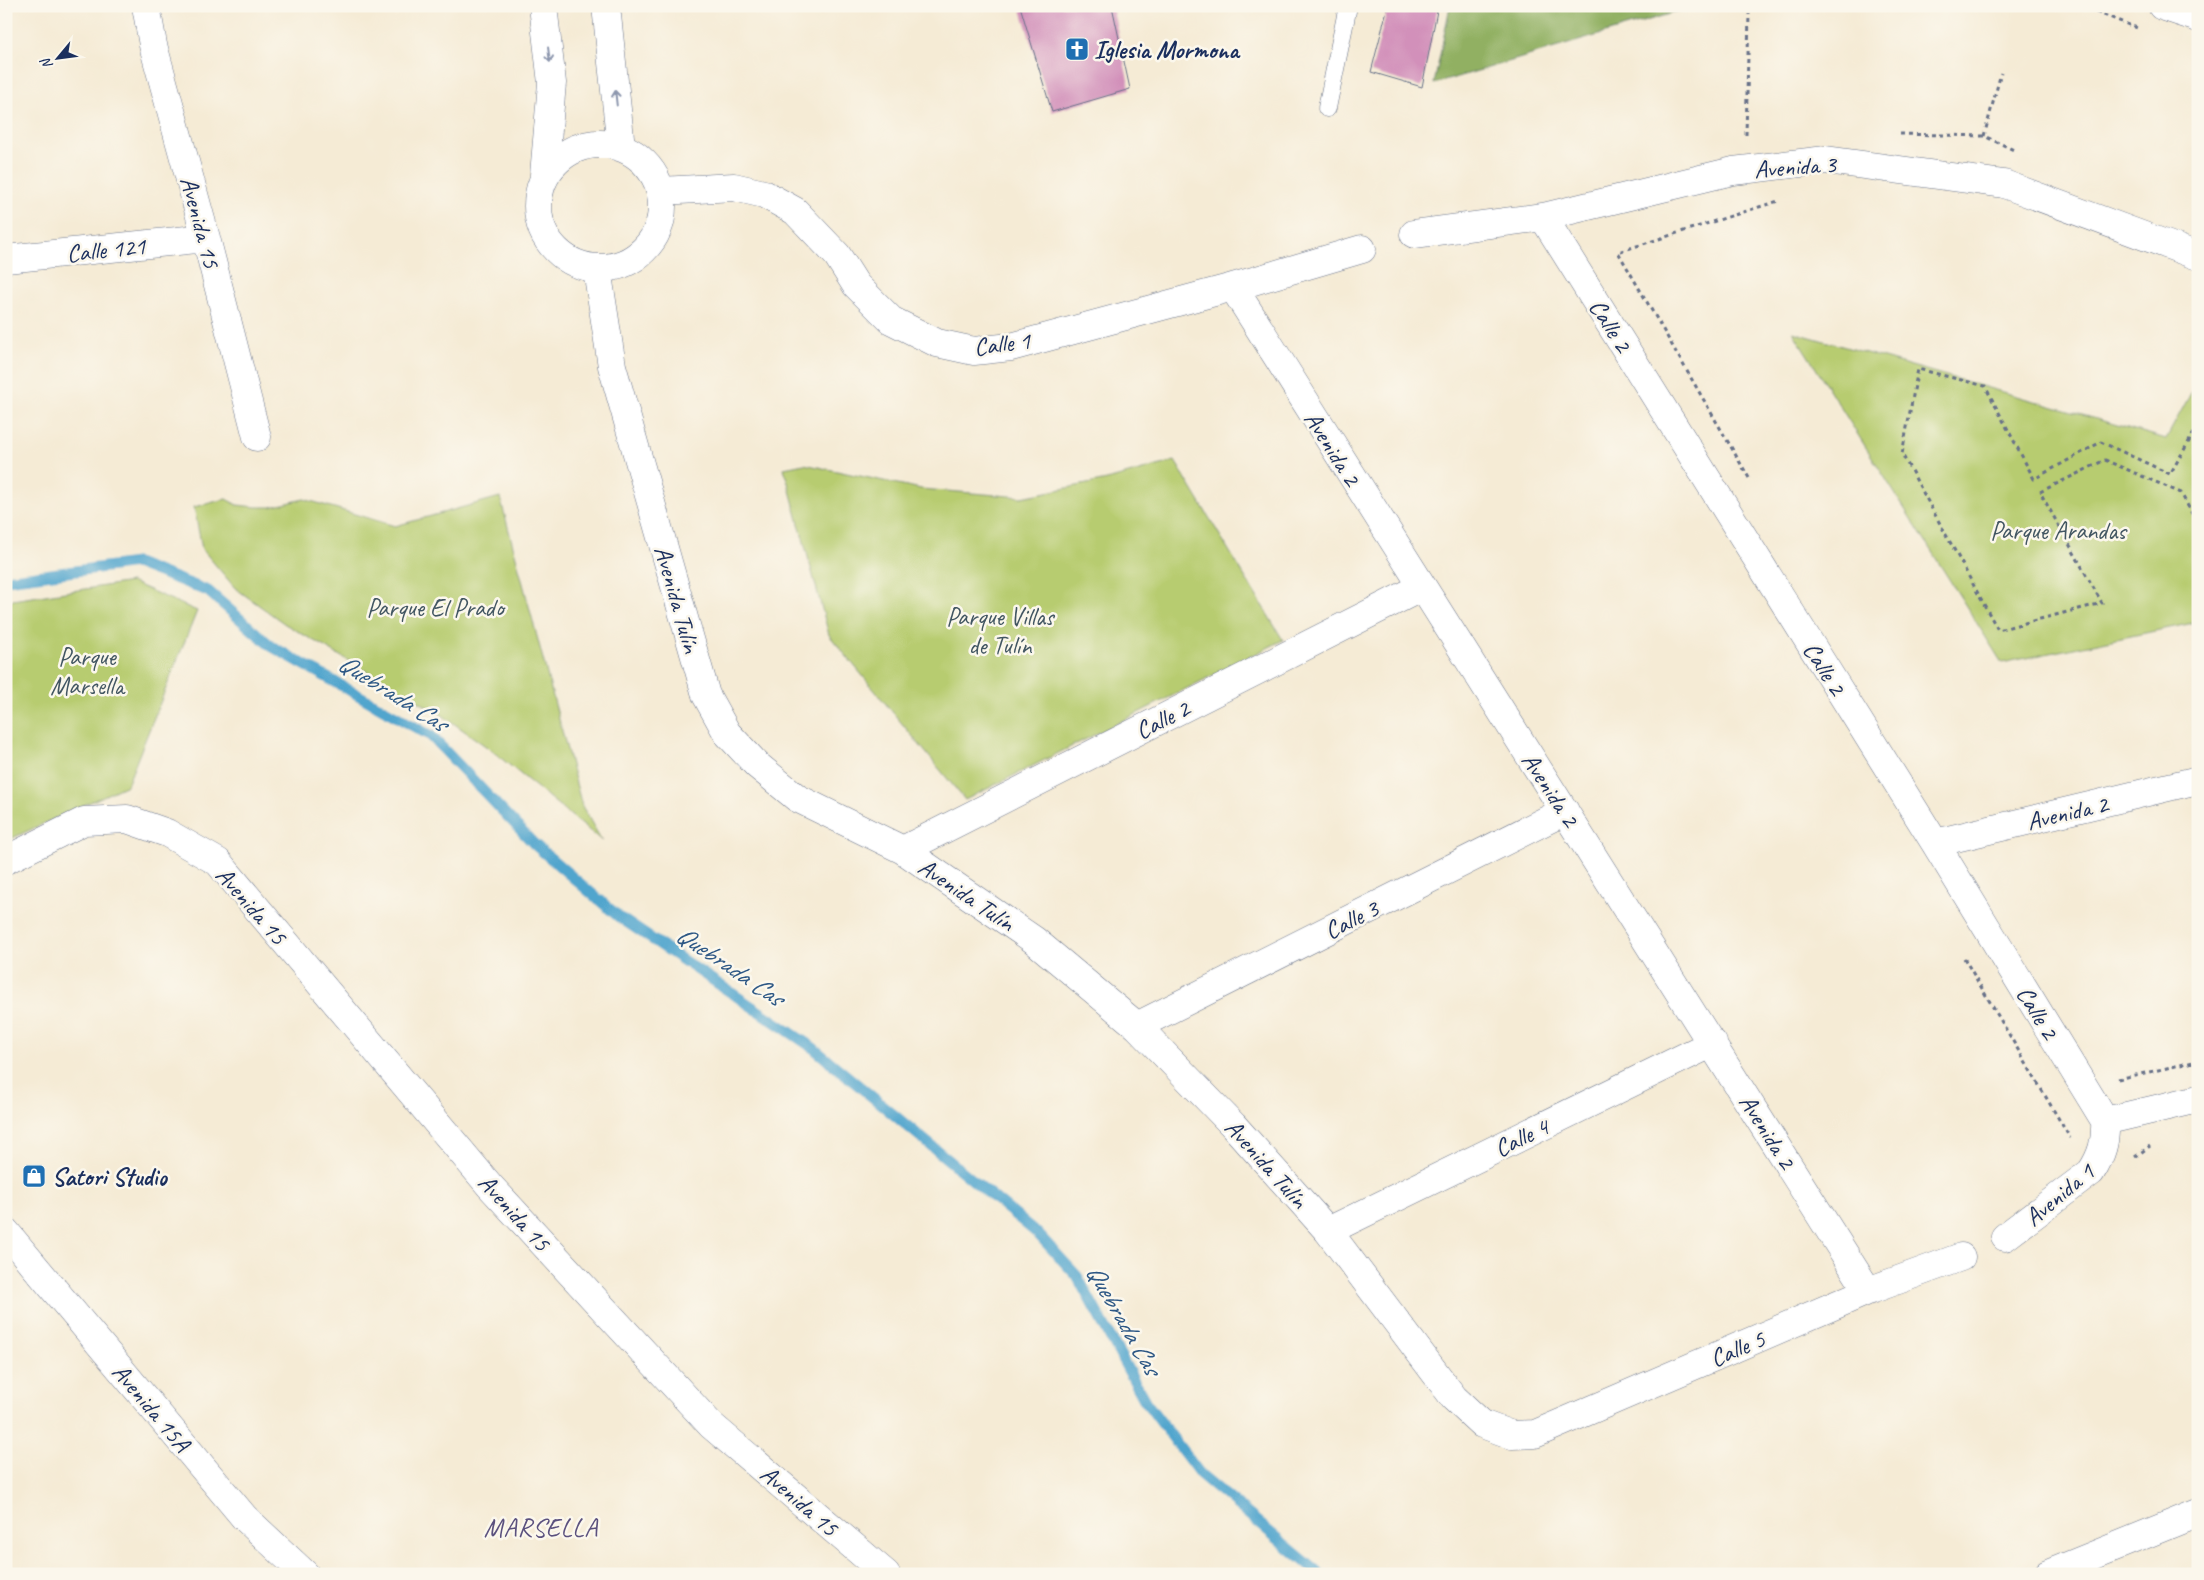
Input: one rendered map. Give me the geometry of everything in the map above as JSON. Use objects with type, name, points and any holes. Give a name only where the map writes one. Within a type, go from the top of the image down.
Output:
[{"type":"street","name":"Avenida 15","points":[[146,6],[153,45],[206,238],[257,437]]},
{"type":"street","points":[[544,6],[552,83],[544,175],[538,195],[538,216],[545,237],[558,253],[576,264],[597,269],[616,267],[634,259],[648,246],[658,230],[662,211],[660,191],[652,172],[639,157],[620,147],[603,143],[586,145],[570,151],[556,161],[544,175]]},
{"type":"street","points":[[606,6],[620,147]]},
{"type":"street","points":[[2162,6],[2198,18]]},
{"type":"street","name":"Avenida 3","points":[[1414,234],[1543,217],[1733,171],[1826,160],[2004,184],[2198,256]]},
{"type":"street","name":"Calle 1","points":[[660,191],[734,187],[764,194],[795,211],[837,255],[856,285],[891,320],[937,343],[974,351],[1011,347],[1233,288],[1362,249]]},
{"type":"street","name":"Calle 2","points":[[1543,217],[1935,843],[2104,1121]]},
{"type":"street","name":"Calle 121","points":[[6,259],[206,238]]},
{"type":"street","name":"Avenida Tulín","points":[[597,269],[612,366],[706,695],[726,733],[757,765],[798,798],[903,850],[1034,940],[1137,1026],[1233,1125],[1328,1231],[1454,1398],[1482,1424],[1512,1435]]},
{"type":"street","name":"Avenida 2","points":[[1233,288],[1420,588],[1713,1043],[1868,1291]]},
{"type":"street","name":"Calle 2","points":[[903,850],[1420,588]]},
{"type":"street","name":"Avenida 2","points":[[1935,843],[2198,780]]},
{"type":"street","name":"Calle 3","points":[[1137,1026],[1564,811]]},
{"type":"street","name":"Avenida 15","points":[[6,860],[84,821],[127,819],[167,833],[218,862],[490,1186],[712,1425],[886,1574]]},
{"type":"street","name":"Calle 4","points":[[1328,1231],[1713,1043]]},
{"type":"street","points":[[2104,1121],[2198,1099]]},
{"type":"street","name":"Avenida 1","points":[[2005,1238],[2091,1172],[2100,1158],[2106,1138],[2104,1121]]},
{"type":"street","name":"Avenida 15A","points":[[6,1232],[244,1517],[305,1574]]},
{"type":"street","name":"Calle 5","points":[[1512,1435],[1535,1434],[1557,1426],[1868,1291],[1961,1257]]},
{"type":"street","points":[[2048,1574],[2198,1513]]},
{"type":"lane","points":[[1327,108],[1348,6]]},
{"type":"path","points":[[1746,137],[1749,14]]},
{"type":"path","points":[[1984,136],[2001,73]]},
{"type":"path","points":[[1894,134],[1984,136],[2019,152]]},
{"type":"path","points":[[1752,483],[1618,252],[1780,200]]},
{"type":"path","points":[[2198,426],[2170,474],[2101,442],[2034,479],[1985,386],[1918,369],[1902,454],[1998,630],[2102,603],[2040,492],[2106,460],[2181,493],[2198,525]]},
{"type":"path","points":[[1963,958],[2091,1172]]},
{"type":"path","points":[[2112,1071],[2118,1079],[2198,1061]]},
{"type":"path","points":[[2129,1161],[2152,1144]]},
{"type":"green space","points":[[1450,6],[1696,6],[1434,84]]},
{"type":"green space","name":"Parque Arandas","points":[[1793,332],[2166,439],[2198,380],[2198,622],[2002,663]]},
{"type":"green space","name":"Parque Villas de Tulín","points":[[1175,461],[1283,640],[965,800],[829,635],[784,468],[804,464],[921,489],[1022,497],[1107,480]]},
{"type":"green space","name":"Parque El Prado","points":[[500,497],[582,806],[602,841],[491,750],[442,715],[285,624],[235,588],[202,549],[194,507],[226,499],[237,505],[271,507],[304,499],[395,526]]},
{"type":"green space","name":"Parque Marsella","points":[[131,582],[197,611],[127,785],[6,841],[6,601]]},
{"type":"building","name":"Iglesia Mormona","points":[[1020,6],[1112,6],[1130,89],[1052,112]]},
{"type":"building","points":[[1388,6],[1438,6],[1422,87],[1371,72]]},
{"type":"waterway","name":"Quebrada Cas","points":[[6,580],[136,563],[208,591],[271,646],[431,736],[534,844],[619,917],[812,1047],[1038,1234],[1077,1276],[1145,1401],[1200,1474],[1320,1574]]},
{"type":"place","name":"Iglesia Mormona","points":[[1077,49]]},
{"type":"place","name":"Satori Studio","points":[[34,1176]]},
{"type":"district","name":"MARSELLA","points":[[541,1527]]}]
